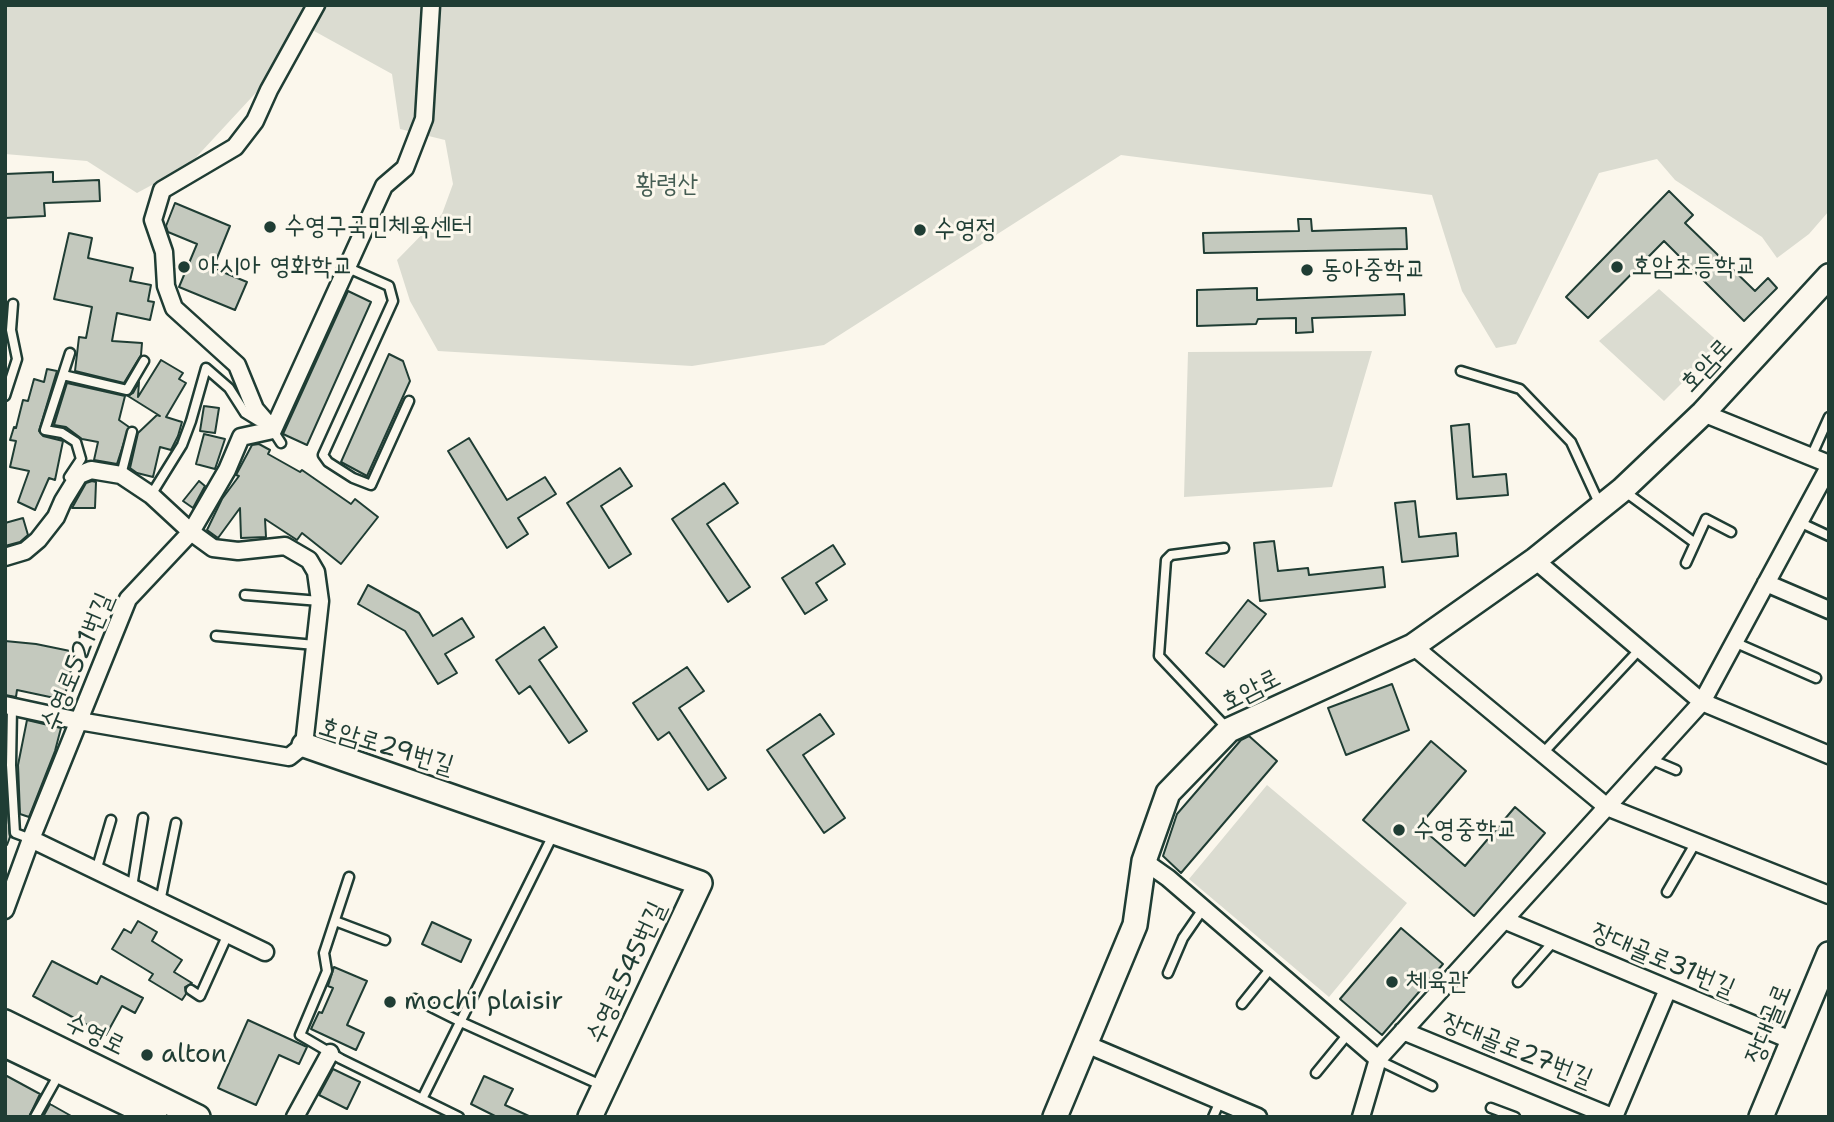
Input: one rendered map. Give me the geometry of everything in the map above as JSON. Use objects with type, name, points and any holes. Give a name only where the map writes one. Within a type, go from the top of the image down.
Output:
[{"type":"street","points":[[316,5],[255,121],[234,147],[162,190],[153,220],[164,252],[166,286],[174,308],[237,365],[255,409],[277,437],[346,267],[384,186],[405,168],[424,119],[431,5]]},
{"type":"street","name":"호암로","points":[[1055,1117],[1135,925],[1144,861],[1168,793],[1229,730],[1413,646],[1535,560],[1622,490],[1703,413],[1829,276]]},
{"type":"street","points":[[1361,1117],[1378,1059],[1702,702],[1829,466],[1703,413]]},
{"type":"street","name":"수영로521번길","points":[[5,910],[128,599],[191,532],[227,470],[241,437],[277,437]]},
{"type":"street","points":[[5,557],[25,551],[38,540],[56,517],[79,475],[91,470],[121,475],[151,495],[191,532],[213,548],[238,551],[285,546],[309,560],[316,572],[320,601],[304,746]]},
{"type":"street","points":[[1535,560],[1702,702],[1829,755]]},
{"type":"street","points":[[1766,583],[1829,610]]},
{"type":"street","points":[[1413,646],[1607,807],[1829,895]]},
{"type":"street","name":"호암로29번길","points":[[9,706],[79,721],[289,757],[304,746],[700,883]]},
{"type":"street","points":[[31,839],[265,952]]},
{"type":"street","points":[[1144,861],[1378,1059]]},
{"type":"street","name":"수영로545번길","points":[[590,1117],[700,883]]},
{"type":"street","name":"장대골로31번길","points":[[1504,920],[1793,1041]]},
{"type":"street","name":"장대골로","points":[[1761,1117],[1829,954]]},
{"type":"street","points":[[1613,1117],[1668,989]]},
{"type":"street","name":"수영로","points":[[5,1022],[198,1117]]},
{"type":"street","name":"장대골로27번길","points":[[1403,1031],[1613,1117]]},
{"type":"street","points":[[1086,1044],[1258,1117]]},
{"type":"street","name":"수영로","points":[[5,1045],[155,1117]]},
{"type":"street","points":[[295,1117],[330,1053]]},
{"type":"lane","points":[[346,267],[389,286],[393,301],[323,456],[353,478],[371,485],[409,401]]},
{"type":"lane","points":[[5,396],[18,359],[10,330],[13,304]]},
{"type":"lane","points":[[56,517],[58,495],[81,459],[76,442],[62,433],[45,430],[70,353]]},
{"type":"lane","points":[[63,375],[127,390],[144,361]]},
{"type":"lane","points":[[151,495],[182,445],[206,369],[229,388],[244,413],[277,437]]},
{"type":"lane","points":[[1461,370],[1520,389],[1571,442],[1601,508]]},
{"type":"lane","points":[[1811,457],[1829,417]]},
{"type":"lane","points":[[121,475],[132,432]]},
{"type":"lane","points":[[1622,490],[1695,543]]},
{"type":"lane","points":[[1686,563],[1706,519],[1731,532]]},
{"type":"lane","points":[[1799,522],[1829,536]]},
{"type":"lane","points":[[1224,548],[1171,555],[1166,560],[1159,656],[1229,730]]},
{"type":"lane","points":[[245,595],[320,601]]},
{"type":"lane","points":[[216,636],[315,645]]},
{"type":"lane","points":[[1734,642],[1816,678]]},
{"type":"lane","points":[[1542,754],[1640,649]]},
{"type":"lane","name":"수영로521번길","points":[[9,706],[15,834],[31,839]]},
{"type":"lane","points":[[1650,759],[1676,770]]},
{"type":"lane","points":[[132,888],[144,818]]},
{"type":"lane","points":[[96,870],[111,820]]},
{"type":"lane","points":[[160,902],[176,822]]},
{"type":"lane","points":[[422,1099],[554,832]]},
{"type":"lane","points":[[1667,892],[1696,842]]},
{"type":"lane","points":[[349,877],[324,953],[327,971],[300,1035],[330,1053],[459,1117]]},
{"type":"lane","points":[[1168,974],[1183,938],[1203,909]]},
{"type":"lane","points":[[335,921],[385,940]]},
{"type":"lane","points":[[191,990],[200,996],[228,934]]},
{"type":"lane","name":"장대골로31번길","points":[[1518,982],[1554,941]]},
{"type":"lane","points":[[1242,1004],[1272,968]]},
{"type":"lane","name":"수영로545번길","points":[[415,999],[461,1023],[604,1087]]},
{"type":"lane","points":[[1316,1073],[1348,1034]]},
{"type":"lane","points":[[1378,1059],[1432,1086]]},
{"type":"lane","name":"수영로","points":[[35,1117],[61,1072]]},
{"type":"lane","points":[[1213,1117],[1220,1101]]},
{"type":"lane","points":[[1491,1108],[1515,1117]]},
{"type":"green space","name":"황령산","points":[[5,5],[1829,5],[1829,211],[1809,234],[1777,258],[1762,237],[1675,180],[1657,159],[1599,173],[1516,344],[1496,348],[1462,291],[1432,195],[1121,155],[824,345],[692,366],[438,351],[410,301],[397,260],[442,214],[453,184],[445,140],[400,129],[392,74],[296,21],[264,84],[189,165],[137,193],[87,161],[5,154]]},
{"type":"green space","points":[[1659,289],[1721,344],[1664,401],[1599,341]]},
{"type":"green space","points":[[1372,351],[1332,487],[1184,497],[1188,352]]},
{"type":"green space","points":[[1267,785],[1407,903],[1329,997],[1189,879]]},
{"type":"building","points":[[53,172],[53,182],[99,180],[100,201],[44,203],[45,216],[5,218],[5,174]]},
{"type":"building","name":"호암초등학교","points":[[1669,191],[1693,215],[1685,223],[1755,291],[1768,278],[1777,288],[1744,321],[1664,241],[1588,318],[1566,297]]},
{"type":"building","points":[[175,203],[230,226],[213,268],[247,282],[235,310],[179,287],[197,244],[168,232],[166,226]]},
{"type":"building","points":[[1298,219],[1311,219],[1312,231],[1406,228],[1407,249],[1204,253],[1203,233],[1299,231]]},
{"type":"building","points":[[69,233],[92,238],[88,258],[133,268],[130,281],[151,285],[148,301],[154,302],[150,320],[117,313],[112,341],[142,343],[141,355],[124,383],[75,371],[79,337],[86,338],[92,307],[54,299]]},
{"type":"building","points":[[1257,288],[1257,300],[1404,294],[1405,315],[1312,318],[1313,332],[1296,333],[1296,318],[1258,319],[1256,324],[1197,326],[1197,290]]},
{"type":"building","points":[[348,291],[371,302],[307,445],[283,434]]},
{"type":"building","points":[[389,354],[403,361],[410,381],[367,476],[341,462]]},
{"type":"building","points":[[161,360],[183,373],[179,379],[186,383],[166,417],[182,422],[178,436],[171,450],[160,447],[153,477],[137,473],[130,468],[138,433],[157,415],[160,416],[128,396],[139,382],[138,397]]},
{"type":"building","points":[[47,369],[57,371],[39,431],[43,436],[63,441],[55,480],[49,478],[35,510],[18,502],[29,471],[10,467],[16,441],[10,440],[23,400],[28,401],[34,379],[44,382]]},
{"type":"building","points":[[67,383],[125,396],[119,420],[129,427],[117,464],[94,460],[98,442],[82,439],[66,427],[54,425]]},
{"type":"building","points":[[204,406],[219,408],[215,433],[200,431]]},
{"type":"building","points":[[1469,424],[1473,477],[1506,474],[1508,495],[1457,499],[1451,426]]},
{"type":"building","points":[[204,434],[225,439],[215,469],[196,464]]},
{"type":"building","points":[[469,438],[507,500],[545,477],[556,494],[518,518],[528,534],[507,548],[448,451]]},
{"type":"building","points":[[259,444],[270,450],[268,454],[300,472],[302,470],[351,504],[355,499],[378,517],[341,564],[302,533],[297,540],[265,519],[266,537],[241,538],[240,508],[218,538],[207,530],[222,499],[239,476],[236,475],[252,445]]},
{"type":"building","points":[[620,468],[632,486],[601,506],[631,554],[609,568],[567,503]]},
{"type":"building","points":[[199,481],[205,486],[193,508],[183,501]]},
{"type":"building","points":[[96,482],[95,508],[72,508],[86,483]]},
{"type":"building","points":[[724,483],[738,503],[707,524],[750,587],[728,602],[672,519]]},
{"type":"building","points":[[1415,501],[1419,537],[1456,533],[1458,556],[1402,562],[1395,503]]},
{"type":"building","points":[[23,518],[28,535],[20,542],[5,546],[5,523]]},
{"type":"building","points":[[1274,541],[1278,571],[1308,568],[1309,575],[1383,567],[1385,587],[1260,601],[1254,543]]},
{"type":"building","points":[[833,545],[845,564],[816,583],[827,600],[805,614],[782,578]]},
{"type":"building","points":[[368,585],[419,613],[433,636],[462,618],[474,637],[445,654],[457,673],[438,684],[405,631],[358,604]]},
{"type":"building","points":[[1248,600],[1266,614],[1224,667],[1206,653]]},
{"type":"building","points":[[544,627],[557,647],[539,660],[587,731],[569,743],[530,686],[519,694],[496,660]]},
{"type":"building","points":[[5,641],[75,652],[64,700],[17,690],[16,697],[5,695]]},
{"type":"building","points":[[687,667],[704,691],[679,708],[726,778],[708,790],[669,732],[658,740],[633,703]]},
{"type":"building","points":[[1392,684],[1409,730],[1346,755],[1328,708]]},
{"type":"building","points":[[820,714],[834,734],[803,755],[845,818],[824,833],[767,750]]},
{"type":"building","points":[[27,720],[61,728],[55,751],[29,817],[20,814],[18,765]]},
{"type":"building","points":[[1249,736],[1277,761],[1181,873],[1163,856],[1177,814],[1241,740]]},
{"type":"building","name":"수영중학교","points":[[1431,741],[1466,771],[1419,826],[1465,866],[1515,807],[1545,833],[1474,916],[1363,820]]},
{"type":"building","points":[[5,779],[10,837],[7,845],[5,845]]},
{"type":"building","points":[[138,921],[157,932],[152,941],[182,960],[174,972],[192,983],[185,987],[186,994],[182,1000],[149,980],[153,974],[112,949],[124,929],[131,933]]},
{"type":"building","points":[[432,922],[471,940],[461,962],[422,944]]},
{"type":"building","name":"체육관","points":[[1401,928],[1443,964],[1382,1035],[1340,999]]},
{"type":"building","points":[[52,961],[97,984],[101,976],[143,998],[135,1013],[122,1006],[106,1035],[33,996]]},
{"type":"building","points":[[334,967],[367,981],[347,1025],[364,1033],[356,1050],[311,1029],[319,1012],[322,1013],[333,988],[328,986]]},
{"type":"building","points":[[248,1020],[307,1047],[299,1064],[279,1055],[256,1105],[218,1088]]},
{"type":"building","points":[[333,1069],[360,1082],[347,1109],[319,1095]]},
{"type":"building","points":[[5,1075],[40,1094],[29,1117],[5,1117]]},
{"type":"building","points":[[484,1076],[513,1089],[505,1105],[531,1117],[497,1117],[471,1104]]},
{"type":"building","points":[[50,1104],[73,1117],[43,1117]]},
{"type":"place","name":"수영구국민체육센터","points":[[270,227]]},
{"type":"place","name":"수영정","points":[[920,230]]},
{"type":"place","name":"아시아 영화학교","points":[[184,267]]},
{"type":"place","name":"호암초등학교","points":[[1617,267]]},
{"type":"place","name":"동아중학교","points":[[1307,270]]},
{"type":"place","name":"수영중학교","points":[[1399,830]]},
{"type":"place","name":"체육관","points":[[1392,982]]},
{"type":"place","name":"mochi plaisir","points":[[390,1002]]},
{"type":"place","name":"alton","points":[[147,1055]]}]
